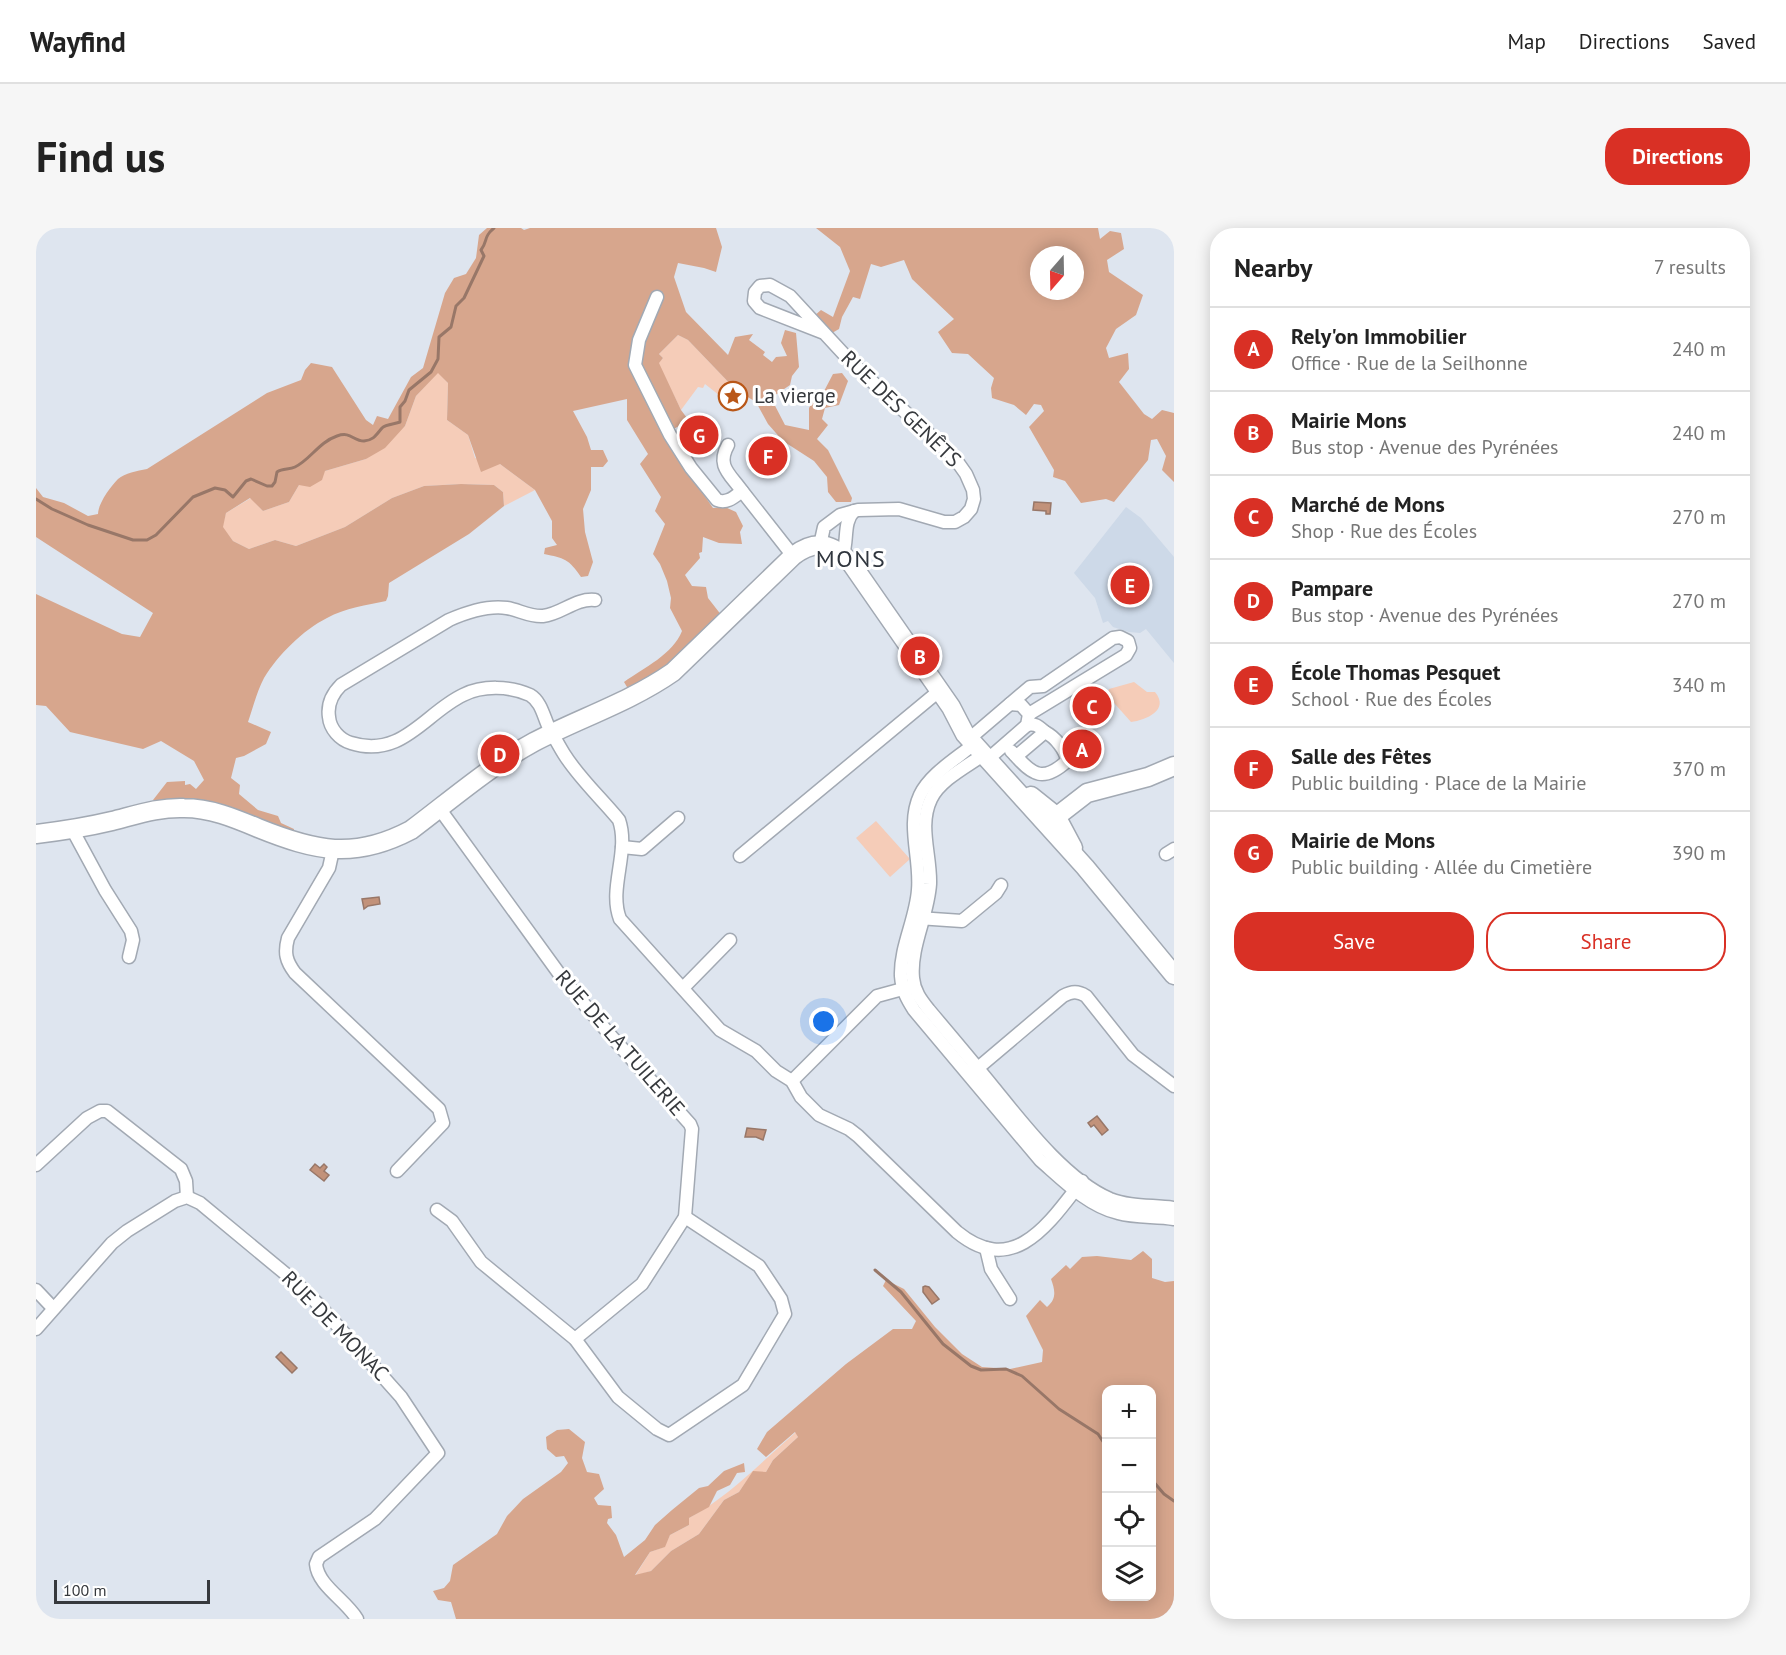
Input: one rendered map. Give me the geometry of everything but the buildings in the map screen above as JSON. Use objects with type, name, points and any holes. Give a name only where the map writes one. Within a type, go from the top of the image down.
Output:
[{"type":"street","name":"RUE DES GENÊTS","points":[[820,545],[821,534],[828,522],[840,515],[854,511],[907,510],[949,523],[959,520],[968,513],[973,504],[974,494],[966,474],[954,457],[852,363],[824,333],[785,292],[764,285],[755,292],[754,301],[760,308],[824,333]]},
{"type":"street","points":[[657,297],[636,352],[638,374],[670,435],[691,468],[717,500],[729,501],[742,491]]},
{"type":"street","points":[[728,445],[722,455],[723,464],[793,556]]},
{"type":"street","points":[[843,554],[848,521],[854,511]]},
{"type":"street","points":[[36,834],[72,829],[169,808],[198,808],[228,815],[299,844],[333,850],[357,848],[394,838],[411,830],[504,760],[552,733],[626,701],[673,672],[793,556],[803,548],[820,545],[843,554],[851,562],[951,707],[961,729],[986,744],[1015,755],[1027,769],[1033,772],[1045,773],[1060,767],[1067,761],[1066,754],[1050,735],[1028,720],[1021,705],[1010,704]]},
{"type":"street","points":[[595,600],[582,600],[555,613],[541,616],[495,608],[482,609],[455,617],[349,679],[335,691],[329,706],[330,722],[341,738],[356,745],[382,745],[405,738],[464,694],[484,689],[506,689],[533,697],[564,754],[619,820],[622,828],[622,847],[616,904],[620,920],[720,1030],[756,1050],[776,1071],[792,1081],[801,1097],[819,1115],[849,1129],[965,1239],[986,1248],[1010,1248],[1029,1241],[1046,1227],[1079,1185]]},
{"type":"street","points":[[986,744],[1010,704],[1030,687],[1043,686],[1113,638],[1120,637],[1128,641],[1130,648],[1126,655],[1028,720],[986,744],[933,785],[922,790],[913,819],[919,829],[919,918],[903,957],[914,1010],[973,1072],[1040,1160],[1079,1185],[1119,1202],[1174,1208]]},
{"type":"street","points":[[741,856],[939,691]]},
{"type":"street","points":[[1015,755],[1024,751],[1045,732]]},
{"type":"street","points":[[986,744],[1051,820],[1085,867],[1174,975]]},
{"type":"street","points":[[1051,820],[1087,793],[1148,777],[1174,766]]},
{"type":"street","name":"RUE DE LA TUILERIE","points":[[439,808],[563,979],[690,1124],[692,1136],[685,1217],[642,1284],[575,1339]]},
{"type":"street","points":[[622,847],[642,849],[678,818]]},
{"type":"street","points":[[72,829],[105,890],[131,931],[133,940],[129,957]]},
{"type":"street","points":[[333,850],[328,868],[288,938],[285,951],[294,973],[440,1109],[443,1122],[397,1171]]},
{"type":"street","points":[[919,918],[962,921],[996,893],[1002,885]]},
{"type":"street","points":[[683,988],[730,940]]},
{"type":"street","points":[[792,1081],[871,1001],[882,993],[908,987]]},
{"type":"street","points":[[973,1072],[1063,996],[1069,992],[1080,992],[1086,996],[1133,1055],[1164,1076],[1174,1086]]},
{"type":"street","points":[[36,1165],[87,1118],[100,1111],[107,1112],[182,1169],[186,1181],[187,1197],[175,1201],[127,1231],[99,1257],[36,1329]]},
{"type":"street","points":[[1079,1185],[1102,1207],[1119,1214],[1174,1219]]},
{"type":"street","name":"RUE DE MONAC","points":[[187,1197],[200,1203],[293,1280],[318,1304],[401,1396],[438,1453],[375,1519],[319,1557],[316,1564],[320,1577],[357,1619]]},
{"type":"street","points":[[437,1210],[452,1221],[481,1262],[575,1339],[618,1397],[657,1429],[669,1435],[742,1385],[785,1314],[781,1299],[759,1266],[685,1217]]},
{"type":"street","points":[[986,1248],[991,1269],[1010,1299]]},
{"type":"street","points":[[36,1290],[53,1308]]},
{"type":"shaded area","points":[[487,228],[521,228],[524,230],[530,228],[716,228],[722,247],[716,272],[678,263],[674,277],[686,312],[728,355],[735,337],[753,334],[749,340],[765,352],[763,355],[772,362],[776,357],[787,356],[781,343],[785,330],[796,333],[799,367],[792,376],[790,385],[771,398],[785,425],[809,430],[809,408],[814,399],[822,395],[833,374],[842,373],[848,381],[839,405],[825,408],[822,419],[828,425],[817,439],[828,450],[852,498],[851,502],[836,502],[828,492],[827,477],[814,461],[783,441],[768,424],[756,402],[736,390],[688,340],[678,335],[659,354],[663,358],[659,363],[687,418],[684,423],[672,430],[693,479],[713,508],[725,507],[736,512],[743,526],[740,532],[742,544],[719,543],[703,537],[700,558],[685,575],[692,586],[706,587],[708,598],[722,616],[684,654],[630,692],[624,682],[665,654],[682,631],[670,608],[671,598],[667,581],[653,554],[665,524],[655,511],[661,497],[640,464],[648,454],[627,420],[627,399],[573,411],[587,437],[591,450],[603,450],[608,461],[603,467],[591,467],[591,490],[583,509],[585,532],[593,562],[588,576],[581,577],[565,560],[544,554],[545,548],[557,545],[552,538],[552,521],[535,490],[500,464],[481,472],[468,435],[447,420],[448,383],[438,373],[416,396],[405,426],[385,448],[366,459],[325,471],[322,480],[310,487],[299,485],[289,502],[263,511],[250,498],[226,513],[223,527],[233,541],[249,549],[275,540],[296,546],[345,527],[392,498],[424,486],[494,485],[503,492],[504,506],[469,534],[389,583],[386,601],[356,607],[318,623],[292,644],[264,678],[248,722],[271,732],[266,744],[236,758],[231,778],[240,785],[239,794],[258,810],[278,816],[281,823],[294,829],[294,836],[160,805],[153,800],[167,782],[185,781],[185,785],[190,784],[196,789],[204,780],[194,761],[161,741],[143,749],[70,732],[46,706],[36,705],[36,594],[122,634],[140,637],[153,613],[36,537],[36,488],[43,497],[64,503],[88,516],[98,514],[105,496],[121,477],[147,469],[267,393],[301,380],[311,363],[332,367],[366,420],[373,425],[377,416],[388,419],[411,377],[423,368],[445,293],[454,278],[466,274],[476,258],[479,235]]},
{"type":"shaded area","points":[[816,228],[1098,228],[1100,239],[1110,231],[1121,233],[1124,249],[1107,260],[1109,272],[1143,295],[1136,315],[1116,329],[1106,348],[1109,358],[1128,353],[1129,369],[1119,382],[1144,414],[1152,419],[1162,410],[1174,413],[1174,482],[1162,470],[1166,456],[1157,439],[1151,440],[1148,460],[1114,502],[1106,499],[1081,503],[1065,481],[1053,477],[1054,470],[1029,427],[1044,411],[1041,405],[1034,404],[1026,415],[1014,405],[992,398],[991,388],[994,378],[968,354],[952,353],[938,332],[954,319],[912,279],[904,260],[881,267],[871,264],[860,299],[853,297],[842,317],[839,329],[832,333],[814,316],[821,310],[833,317],[850,271],[840,247]]},
{"type":"shaded area","points":[[678,335],[688,340],[736,390],[723,404],[721,403],[724,399],[705,384],[703,388],[698,387],[681,410],[658,363],[663,358],[659,354]]},
{"type":"shaded area","points":[[438,372],[448,383],[447,420],[468,435],[475,458],[500,464],[535,490],[504,506],[503,492],[494,485],[424,486],[392,498],[345,527],[296,546],[275,540],[249,549],[233,541],[222,527],[226,513],[251,498],[263,511],[289,502],[299,485],[325,471],[366,459],[405,426],[416,396]]},
{"type":"shaded area","points":[[1034,502],[1051,503],[1050,514],[1046,514],[1046,511],[1033,510]]},
{"type":"shaded area","points":[[1126,507],[1141,518],[1174,557],[1174,663],[1146,629],[1140,633],[1129,632],[1113,627],[1108,621],[1103,623],[1095,598],[1074,573]]},
{"type":"shaded area","points":[[1134,682],[1147,692],[1155,692],[1160,704],[1154,713],[1131,722],[1107,695],[1109,689]]},
{"type":"shaded area","points":[[876,821],[910,859],[890,877],[856,838]]},
{"type":"shaded area","points":[[379,897],[380,904],[364,909],[362,899]]},
{"type":"shaded area","points":[[1097,1116],[1108,1130],[1102,1135],[1094,1125],[1091,1127],[1088,1123]]},
{"type":"shaded area","points":[[747,1128],[766,1130],[763,1140],[756,1137],[745,1137]]},
{"type":"shaded area","points":[[315,1164],[320,1168],[324,1164],[327,1167],[324,1171],[329,1175],[324,1181],[310,1170]]},
{"type":"shaded area","points":[[1143,1251],[1152,1259],[1152,1278],[1165,1282],[1174,1281],[1174,1619],[456,1619],[451,1602],[438,1600],[433,1591],[444,1588],[450,1581],[453,1565],[497,1534],[507,1516],[523,1499],[561,1472],[568,1463],[564,1456],[556,1457],[547,1449],[546,1437],[557,1430],[569,1429],[585,1442],[582,1458],[587,1472],[599,1474],[604,1489],[594,1498],[598,1505],[611,1506],[612,1518],[608,1519],[607,1523],[616,1535],[624,1557],[645,1540],[655,1525],[699,1488],[708,1486],[724,1471],[744,1463],[745,1472],[737,1473],[730,1485],[717,1491],[709,1507],[689,1518],[689,1525],[670,1535],[665,1547],[650,1552],[635,1575],[651,1571],[671,1551],[699,1534],[724,1500],[739,1492],[753,1471],[766,1472],[773,1460],[798,1437],[795,1432],[766,1457],[757,1449],[767,1432],[846,1364],[893,1329],[912,1329],[916,1321],[883,1286],[886,1280],[904,1289],[935,1327],[962,1354],[982,1367],[1010,1369],[1042,1362],[1043,1350],[1026,1316],[1040,1300],[1047,1307],[1050,1304],[1054,1294],[1051,1279],[1066,1265],[1070,1269],[1082,1257],[1097,1256],[1131,1260]]},
{"type":"shaded area","points":[[925,1286],[929,1287],[939,1299],[932,1304],[923,1292]]},
{"type":"shaded area","points":[[281,1352],[297,1368],[292,1373],[276,1357]]},
{"type":"shaded area","points":[[796,1432],[798,1437],[773,1460],[766,1472],[753,1472],[739,1492],[724,1500],[699,1534],[671,1551],[651,1571],[635,1576],[650,1552],[664,1547],[670,1535],[689,1525],[689,1518],[732,1489]]},
{"type":"waterway","points":[[36,499],[88,525],[133,540],[147,540],[156,535],[193,497],[215,488],[225,490],[233,497],[246,481],[251,479],[272,486],[277,472],[300,464],[337,436],[349,435],[360,441],[373,438],[384,427],[400,422],[400,407],[409,390],[431,372],[438,359],[439,337],[451,327],[456,306],[464,298],[484,256],[481,250],[488,234],[494,228]]},
{"type":"waterway","points":[[875,1270],[901,1292],[943,1344],[971,1366],[981,1370],[1006,1369],[1022,1376],[1059,1409],[1098,1434],[1102,1440]]},
{"type":"waterway","points":[[1156,1485],[1174,1501]]},
{"type":"place","name":"La vierge","points":[[733,396]]},
{"type":"place","name":"Mairie de Mons","points":[[699,435]]},
{"type":"place","name":"Salle des Fêtes","points":[[768,456]]},
{"type":"place","name":"École Thomas Pesquet","points":[[1130,585]]},
{"type":"place","name":"Mairie Mons","points":[[920,656]]},
{"type":"place","name":"Marché de Mons","points":[[1092,706]]},
{"type":"place","name":"Rely'on Immobilier","points":[[1082,749]]},
{"type":"place","name":"Pampare","points":[[500,754]]},
{"type":"district","name":"MONS","points":[[851,559]]}]
